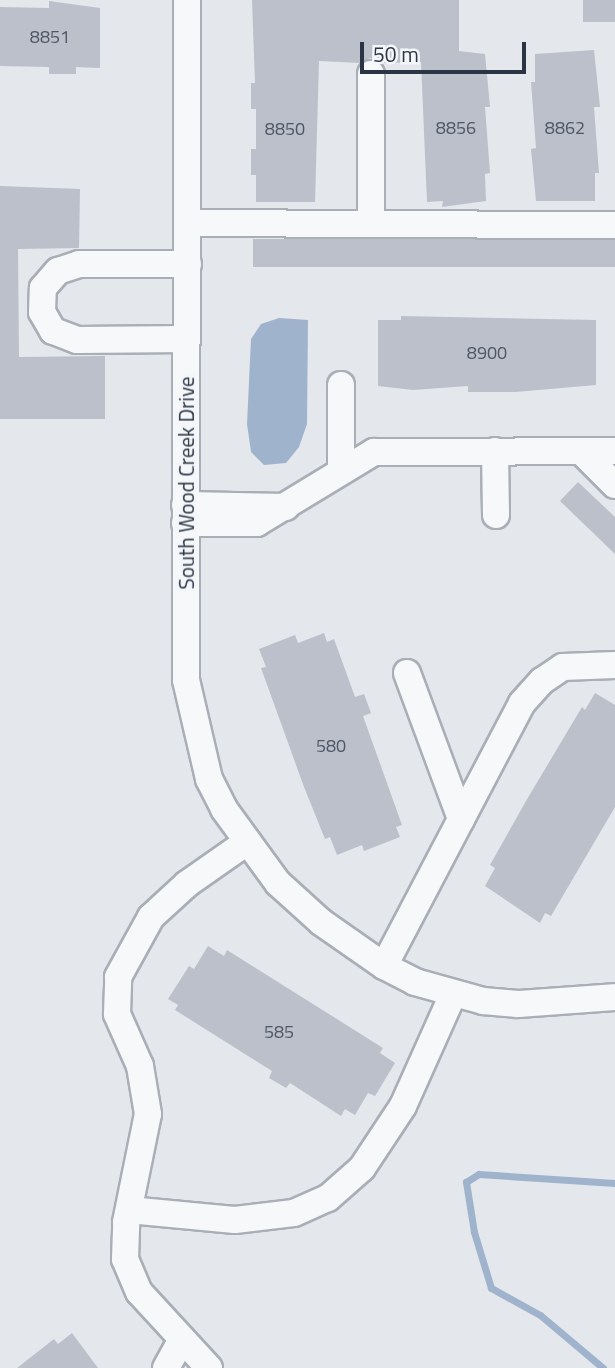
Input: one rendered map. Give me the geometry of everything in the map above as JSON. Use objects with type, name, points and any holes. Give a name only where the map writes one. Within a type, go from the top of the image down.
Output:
[{"type":"street","name":"South Wood Creek Drive","points":[[187,0],[189,223],[186,680],[194,731],[209,779],[247,842],[278,883],[321,922],[384,966],[453,994],[518,1004],[615,997]]},
{"type":"street","points":[[371,74],[371,224]]},
{"type":"street","points":[[189,223],[615,225]]},
{"type":"street","points":[[187,339],[78,340],[53,331],[42,312],[44,288],[58,271],[79,264],[188,264]]},
{"type":"street","points":[[341,385],[341,469]]},
{"type":"street","points":[[185,514],[286,507],[341,469],[374,452],[615,450]]},
{"type":"street","points":[[495,451],[496,515]]},
{"type":"street","points":[[581,451],[615,485]]},
{"type":"street","points":[[384,966],[522,703],[542,681],[563,667],[615,665]]},
{"type":"street","points":[[407,673],[461,819]]},
{"type":"street","points":[[209,1368],[139,1292],[125,1259],[129,1210],[148,1114],[140,1066],[117,1014],[118,978],[150,917],[187,884],[247,842]]},
{"type":"street","points":[[129,1210],[235,1220],[294,1213],[328,1198],[362,1168],[403,1106],[453,994]]},
{"type":"street","points":[[166,1368],[182,1339]]},
{"type":"water","points":[[279,318],[308,320],[307,424],[299,447],[286,463],[264,465],[251,452],[247,424],[251,339],[261,324]]},
{"type":"building","points":[[252,0],[459,0],[459,51],[485,54],[490,107],[485,107],[490,173],[485,174],[486,201],[442,207],[443,201],[427,202],[421,62],[382,63],[370,58],[360,63],[319,61],[315,202],[256,202],[256,175],[251,175],[251,149],[256,149],[256,109],[251,109],[251,83],[255,83]]},
{"type":"building","points":[[583,0],[615,0],[615,22],[583,22]]},
{"type":"building","points":[[49,1],[100,8],[100,68],[76,67],[76,74],[49,74],[49,67],[0,66],[0,7],[49,8]]},
{"type":"building","points":[[594,50],[600,107],[594,107],[599,173],[595,173],[595,201],[536,201],[531,149],[536,148],[531,82],[535,82],[535,54]]},
{"type":"building","points":[[0,186],[80,189],[79,248],[18,249],[19,357],[105,356],[105,419],[0,419]]},
{"type":"building","points":[[253,239],[615,239],[615,267],[253,267]]},
{"type":"building","points":[[401,316],[596,320],[596,385],[515,392],[468,392],[468,386],[413,390],[378,386],[378,320],[401,320]]},
{"type":"building","points":[[578,482],[615,517],[615,554],[560,501]]},
{"type":"building","points":[[324,633],[327,642],[334,639],[355,697],[364,694],[371,713],[363,716],[402,825],[396,827],[400,837],[364,851],[362,845],[337,855],[330,837],[325,839],[304,787],[261,668],[266,667],[259,649],[295,635],[298,643]]},
{"type":"building","points":[[595,693],[615,705],[615,807],[551,916],[545,913],[540,923],[485,886],[495,868],[490,865],[582,707],[585,710]]},
{"type":"building","points":[[208,946],[224,956],[227,950],[383,1048],[380,1053],[395,1063],[375,1096],[368,1093],[355,1115],[345,1109],[341,1116],[290,1083],[286,1088],[269,1078],[272,1071],[175,1010],[178,1005],[168,999],[189,966],[194,969]]},
{"type":"building","points":[[72,1333],[98,1368],[17,1368],[54,1339],[58,1344]]},
{"type":"waterway","points":[[603,1368],[540,1315],[491,1288],[474,1232],[466,1182],[479,1174],[615,1183]]}]
